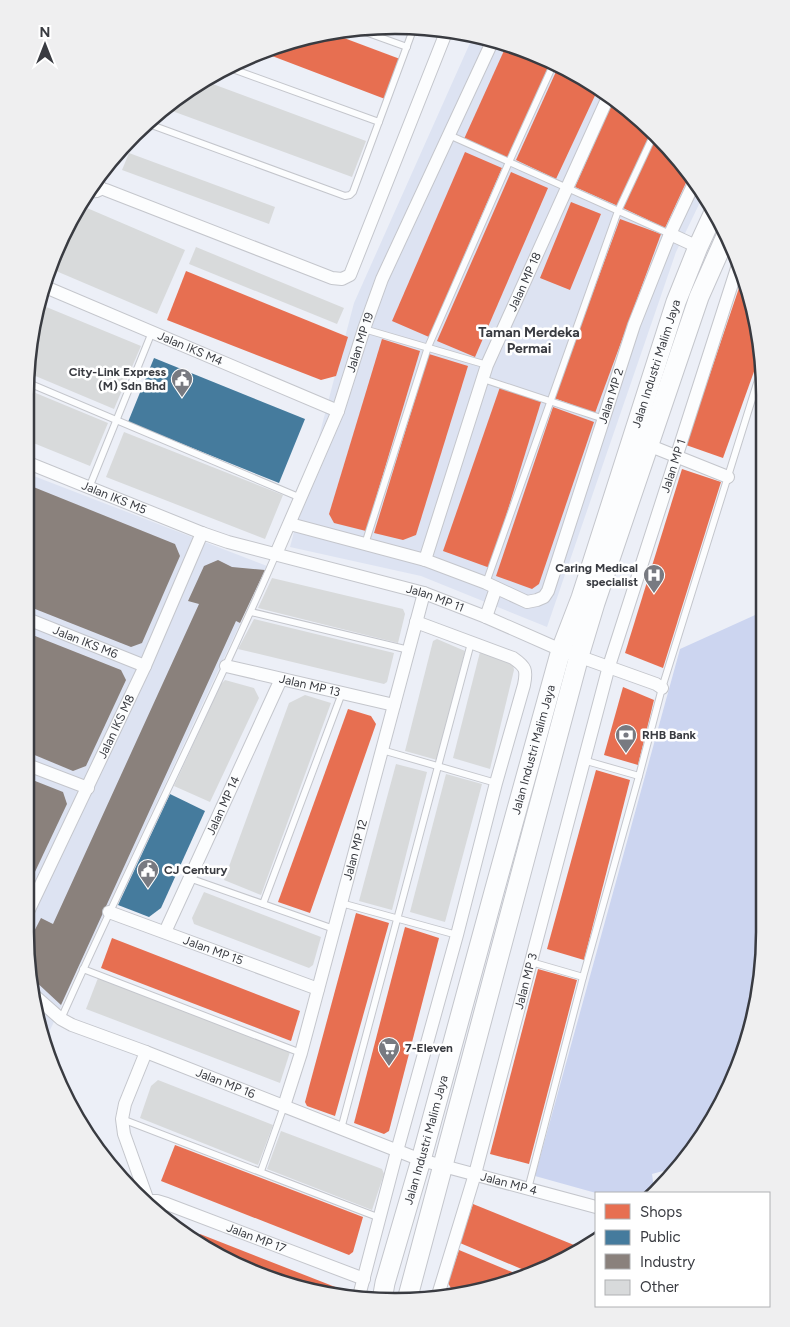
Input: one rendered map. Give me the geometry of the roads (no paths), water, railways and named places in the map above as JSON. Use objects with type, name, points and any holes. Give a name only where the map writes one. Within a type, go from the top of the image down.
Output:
[{"type":"main road","name":"Jalan Industri Malim Jaya","points":[[410,1292],[444,1166],[570,653],[581,598],[676,302],[711,219]]},
{"type":"main road","name":"Jalan Industri Malim Jaya","points":[[383,1293],[494,892],[570,653],[595,603],[699,296],[723,243]]},
{"type":"street","points":[[106,190],[332,278],[342,279],[350,275],[444,37]]},
{"type":"street","name":"Jalan MP 19","points":[[276,554],[338,411],[382,279],[489,46]]},
{"type":"street","name":"Jalan MP 18","points":[[425,560],[487,365],[606,102]]},
{"type":"street","name":"Jalan MP 2","points":[[491,586],[527,602],[544,598],[548,591],[634,325],[670,234],[692,189]]},
{"type":"street","points":[[670,234],[698,247]]},
{"type":"street","name":"Jalan MP 1","points":[[609,666],[735,274]]},
{"type":"street","name":"Jalan IKS M4","points":[[50,289],[338,411]]},
{"type":"street","points":[[648,445],[728,476]]},
{"type":"street","name":"Jalan IKS M5","points":[[34,465],[202,533]]},
{"type":"street","points":[[290,524],[425,560],[491,586],[486,617]]},
{"type":"street","name":"Jalan MP 11","points":[[202,533],[228,542],[424,593],[570,653],[609,666],[662,688]]},
{"type":"street","name":"Jalan IKS M8","points":[[34,899],[145,666],[202,533]]},
{"type":"street","name":"Jalan MP 12","points":[[284,1106],[301,1053],[424,593]]},
{"type":"street","name":"Jalan IKS M6","points":[[34,621],[145,666]]},
{"type":"street","points":[[360,1291],[526,673],[522,664],[514,658],[416,622]]},
{"type":"street","name":"Jalan MP 13","points":[[226,666],[394,705]]},
{"type":"street","name":"Jalan MP 3","points":[[439,1290],[475,1174],[609,666]]},
{"type":"street","name":"Jalan MP 14","points":[[164,932],[281,679]]},
{"type":"street","points":[[34,767],[88,788]]},
{"type":"street","name":"Jalan MP 15","points":[[109,912],[318,989]]},
{"type":"street","name":"Jalan MP 16","points":[[41,1002],[60,1019],[72,1025],[146,1052],[421,1160]]},
{"type":"street","name":"Jalan MP 17","points":[[145,1192],[124,1134],[122,1119],[125,1104],[146,1052]]},
{"type":"street","name":"Jalan MP 4","points":[[421,1160],[595,1207]]},
{"type":"street","name":"Jalan MP 17","points":[[154,1201],[167,1204],[364,1279]]},
{"type":"lane","points":[[373,35],[407,47]]},
{"type":"lane","points":[[154,126],[345,196],[350,195],[353,192],[411,35]]},
{"type":"lane","points":[[366,544],[428,347],[551,69]]},
{"type":"lane","points":[[236,70],[379,122]]},
{"type":"lane","points":[[449,135],[670,234]]},
{"type":"lane","points":[[491,586],[550,401],[618,211],[651,141]]},
{"type":"lane","points":[[95,194],[106,190],[102,184]]},
{"type":"lane","points":[[364,329],[487,365]]},
{"type":"lane","points":[[89,489],[152,332]]},
{"type":"lane","points":[[483,379],[604,419]]},
{"type":"lane","points":[[34,385],[301,498]]},
{"type":"lane","points":[[528,1190],[582,977],[662,688],[756,387]]},
{"type":"lane","points":[[60,1019],[226,666],[276,554]]},
{"type":"lane","points":[[251,612],[409,650]]},
{"type":"lane","points":[[341,1129],[471,643]]},
{"type":"lane","points":[[263,904],[342,693]]},
{"type":"lane","points":[[382,750],[496,783]]},
{"type":"lane","points":[[583,760],[638,776]]},
{"type":"lane","points":[[189,878],[334,929]]},
{"type":"lane","points":[[341,903],[457,935]]},
{"type":"lane","points":[[531,962],[582,977]]},
{"type":"lane","points":[[83,969],[301,1053]]},
{"type":"lane","points":[[261,1171],[284,1106]]},
{"type":"lane","points":[[122,1119],[380,1218]]},
{"type":"place","name":"City-Link Express (M) Sdn Bhd","points":[[182,398]]},
{"type":"place","name":"Caring Medical specialist","points":[[654,594]]},
{"type":"place","name":"RHB Bank","points":[[626,754]]},
{"type":"place","name":"CJ Century","points":[[148,889]]},
{"type":"place","name":"7-Eleven","points":[[389,1067]]},
{"type":"district","name":"Taman Merdeka Permai","points":[[529,340]]}]
